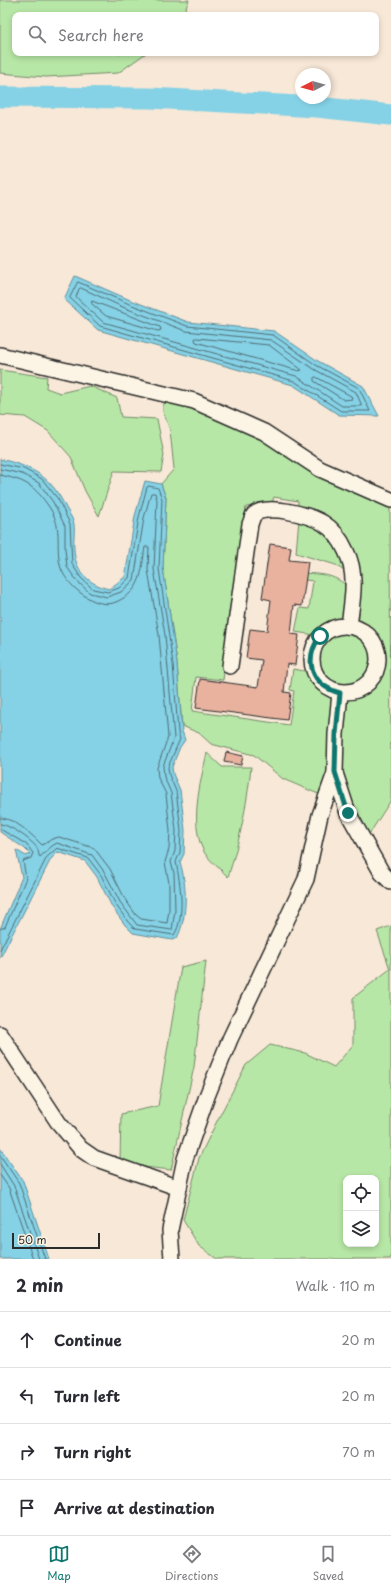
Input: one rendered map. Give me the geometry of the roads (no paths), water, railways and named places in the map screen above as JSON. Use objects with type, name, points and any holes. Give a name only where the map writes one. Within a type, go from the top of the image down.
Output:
[{"type":"lane","points":[[0,354],[194,401],[264,432],[320,469],[391,500]]},
{"type":"lane","points":[[230,666],[250,524],[253,516],[260,511],[267,510],[297,513],[312,518],[331,529],[338,538],[346,551],[353,572],[354,587],[349,626]]},
{"type":"lane","points":[[338,626],[349,626],[360,629],[369,636],[376,646],[378,658],[374,675],[363,688],[352,692],[340,693],[326,687],[315,676],[311,666],[311,655],[314,645],[320,636],[328,630],[338,626]]},
{"type":"lane","points":[[172,1259],[170,1230],[185,1159],[219,1067],[306,879],[320,815],[335,772],[336,734],[340,693]]},
{"type":"lane","points":[[335,772],[348,813],[382,873],[391,882]]},
{"type":"lane","points":[[0,1034],[54,1116],[81,1149],[94,1158],[179,1188]]},
{"type":"water","points":[[75,276],[128,299],[188,322],[274,331],[318,361],[363,386],[379,416],[339,415],[293,385],[98,330],[64,299]]},
{"type":"water","points":[[0,459],[12,462],[40,474],[54,488],[71,516],[74,524],[75,557],[80,570],[95,584],[109,589],[125,577],[135,516],[145,481],[161,484],[166,498],[163,568],[177,663],[182,731],[185,740],[180,747],[172,767],[173,774],[180,790],[185,830],[184,854],[180,862],[184,881],[185,911],[181,930],[177,938],[172,940],[133,933],[112,907],[97,877],[85,861],[58,852],[51,859],[0,958],[0,929],[22,877],[16,850],[26,856],[30,854],[24,848],[0,832]]},
{"type":"water","points":[[0,1148],[23,1181],[49,1259],[0,1259]]},
{"type":"waterway","points":[[0,97],[150,98],[317,107],[391,115]]}]
